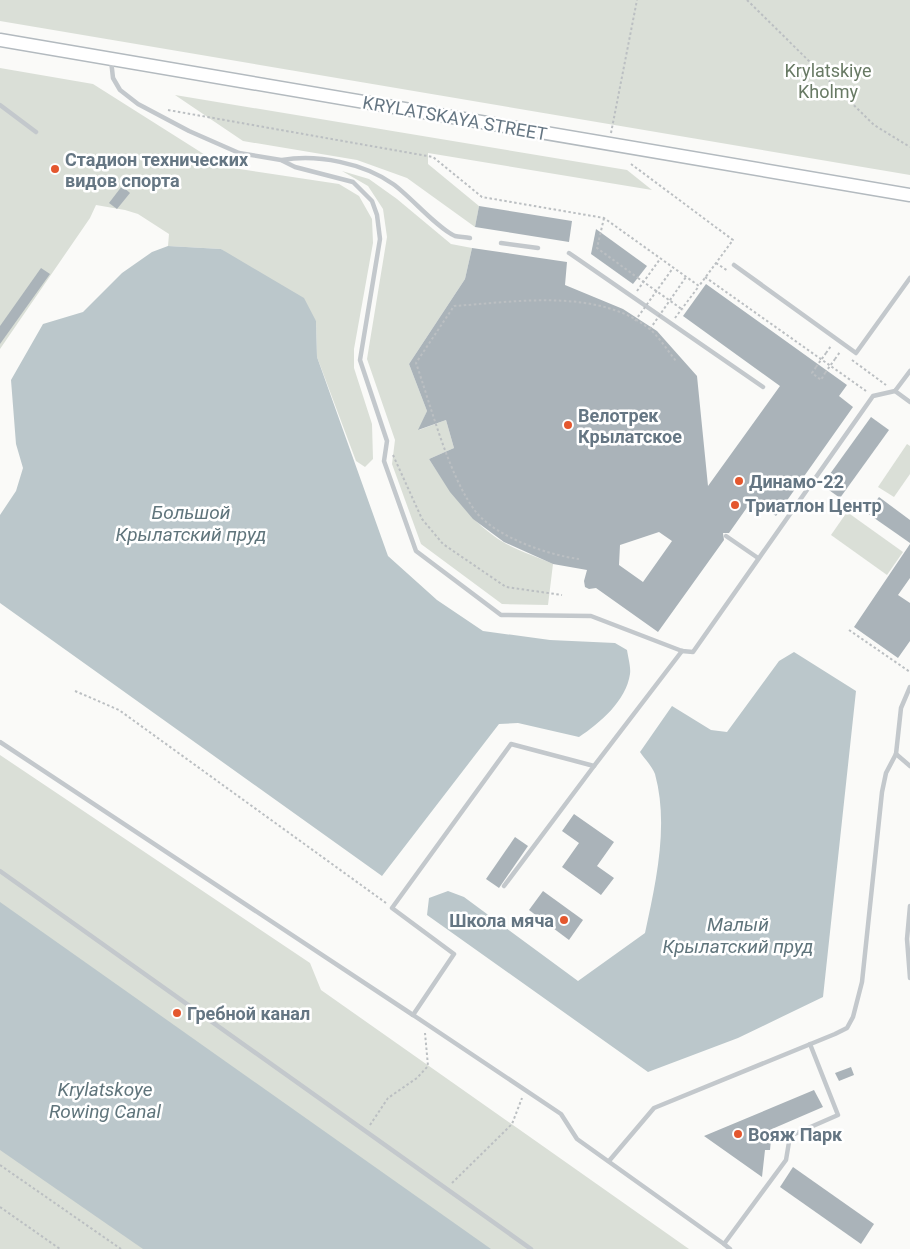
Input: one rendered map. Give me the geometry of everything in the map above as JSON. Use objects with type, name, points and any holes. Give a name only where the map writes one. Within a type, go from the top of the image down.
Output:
[{"type":"main road","name":"KRYLATSKAYA STREET","points":[[0,40],[910,195]]},
{"type":"lane","points":[[110,59],[113,78],[120,90],[138,104],[189,131],[239,153],[281,160],[297,157],[317,158],[373,172],[393,184],[454,235],[470,238]]},
{"type":"lane","points":[[0,105],[36,132]]},
{"type":"lane","points":[[281,160],[295,168],[353,182],[372,201],[377,215],[380,239],[360,360],[387,441],[384,462],[416,552],[501,615],[592,616],[682,651],[693,652],[873,396],[895,391],[910,371]]},
{"type":"lane","points":[[502,243],[538,248]]},
{"type":"lane","points":[[569,253],[634,296],[763,387]]},
{"type":"lane","points":[[734,265],[856,353],[910,278]]},
{"type":"lane","points":[[895,391],[910,402]]},
{"type":"lane","points":[[726,536],[758,558]]},
{"type":"lane","points":[[504,886],[682,651]]},
{"type":"lane","points":[[609,1161],[654,1108],[846,1028],[853,1018],[862,982],[882,792],[886,773],[896,754],[901,708],[910,687]]},
{"type":"lane","points":[[0,742],[561,1114],[577,1139],[730,1249]]},
{"type":"lane","points":[[413,1015],[454,954],[392,908],[512,744],[594,766]]},
{"type":"lane","points":[[896,754],[910,766]]},
{"type":"lane","points":[[0,871],[531,1249]]},
{"type":"lane","points":[[910,906],[907,939],[910,978]]},
{"type":"lane","points":[[724,1244],[786,1160],[790,1136],[838,1115],[810,1044]]},
{"type":"path","points":[[610,137],[637,0]]},
{"type":"path","points":[[747,0],[874,125],[910,147]]},
{"type":"path","points":[[168,110],[433,157],[482,197],[604,218],[698,286]]},
{"type":"path","points":[[632,164],[733,240],[671,322]]},
{"type":"path","points":[[604,218],[597,248],[683,310]]},
{"type":"path","points":[[634,296],[660,259]]},
{"type":"path","points":[[635,321],[673,268]]},
{"type":"path","points":[[650,330],[686,277]]},
{"type":"path","points":[[705,277],[873,396]]},
{"type":"path","points":[[579,559],[556,556],[507,536],[477,514],[459,485],[416,363],[454,306],[562,300],[604,306],[635,321],[650,330],[676,361]]},
{"type":"path","points":[[831,346],[812,373],[820,380],[840,352]]},
{"type":"path","points":[[865,370],[895,391]]},
{"type":"path","points":[[387,441],[422,519],[443,544],[506,587],[562,595]]},
{"type":"path","points":[[849,630],[910,672]]},
{"type":"path","points":[[75,690],[118,710],[392,908]]},
{"type":"path","points":[[366,1131],[388,1098],[417,1078],[428,1066],[424,1022]]},
{"type":"path","points":[[446,1189],[512,1124],[525,1090]]},
{"type":"path","points":[[0,1164],[121,1249]]},
{"type":"path","points":[[0,1206],[60,1249]]},
{"type":"green space","name":"Krylatskiye Kholmy","points":[[0,0],[910,0],[910,175],[0,21]]},
{"type":"green space","points":[[0,68],[93,84],[210,158],[233,168],[339,184],[359,196],[372,219],[373,243],[354,349],[354,368],[372,424],[373,459],[365,467],[356,461],[317,357],[316,321],[221,249],[168,246],[169,234],[138,214],[96,205],[90,218],[0,349]]},
{"type":"green space","points":[[175,95],[627,170],[652,190],[428,153],[428,164],[479,206],[475,227],[407,178],[357,160],[243,141]]},
{"type":"green space","points":[[342,171],[369,179],[397,199],[451,244],[472,248],[465,279],[409,364],[427,411],[419,430],[446,420],[454,448],[429,459],[453,494],[480,525],[491,534],[515,548],[553,564],[548,605],[502,604],[421,544],[392,464],[395,440],[367,359],[387,237],[383,209],[368,186]]},
{"type":"green space","points":[[907,444],[910,446],[910,474],[894,497],[878,487]]},
{"type":"green space","points":[[847,512],[903,552],[887,575],[831,535]]},
{"type":"green space","name":"Гребной канал","points":[[0,755],[310,963],[321,990],[689,1249],[0,1249]]},
{"type":"water","name":"Большой Крылатский пруд","points":[[168,246],[221,249],[304,298],[316,321],[317,357],[388,556],[437,600],[483,631],[550,640],[615,643],[627,650],[630,665],[628,684],[618,702],[603,718],[579,737],[518,723],[499,724],[382,876],[0,603],[0,515],[16,491],[23,468],[16,444],[11,380],[43,324],[83,312],[122,273],[152,252]]},
{"type":"water","name":"Малый Крылатский пруд","points":[[794,652],[856,691],[823,997],[738,1038],[648,1072],[427,915],[429,898],[448,891],[464,897],[578,981],[645,933],[657,874],[661,813],[655,774],[640,752],[672,706],[711,730],[727,732],[779,661]]},
{"type":"water","name":"Krylatskoye Rowing Canal","points":[[0,902],[491,1249],[143,1249],[0,1150]]},
{"type":"building","points":[[122,186],[130,193],[117,209],[109,203]]},
{"type":"building","points":[[479,206],[572,221],[569,242],[475,227]]},
{"type":"building","points":[[596,229],[647,266],[633,284],[591,254]]},
{"type":"building","points":[[472,248],[567,262],[565,285],[623,309],[657,331],[697,376],[708,486],[780,386],[683,316],[706,284],[847,385],[839,396],[853,407],[776,516],[753,499],[729,533],[723,533],[724,540],[658,632],[596,588],[589,589],[585,587],[584,581],[587,570],[553,564],[504,542],[473,519],[450,492],[429,459],[454,448],[446,420],[418,430],[427,411],[409,364],[465,279]],"holes":[[[659,532],[672,541],[643,582],[619,565],[620,545]]]},
{"type":"building","points":[[41,268],[50,274],[0,344],[0,326]]},
{"type":"building","points":[[871,417],[889,430],[840,498],[822,485]]},
{"type":"building","points":[[879,497],[910,520],[910,543],[867,513]]},
{"type":"building","points":[[910,544],[910,578],[898,595],[910,603],[910,641],[898,658],[854,627]]},
{"type":"building","points":[[574,814],[614,842],[597,866],[614,878],[601,895],[562,867],[579,843],[562,831]]},
{"type":"building","points":[[515,837],[528,846],[499,888],[486,879]]},
{"type":"building","points":[[543,891],[583,920],[569,940],[529,910]]},
{"type":"building","points":[[851,1067],[854,1075],[839,1081],[835,1073]]},
{"type":"building","name":"Вояж Парк","points":[[814,1090],[823,1107],[772,1129],[770,1150],[765,1150],[762,1177],[704,1136]]},
{"type":"building","points":[[793,1167],[874,1224],[861,1244],[780,1187]]},
{"type":"place","name":"Стадион технических видов спорта","points":[[55,169]]},
{"type":"place","name":"Велотрек Крылатское","points":[[568,425]]},
{"type":"place","name":"Динамо-22","points":[[739,481]]},
{"type":"place","name":"Триатлон Центр","points":[[735,505]]},
{"type":"place","name":"Школа мяча","points":[[564,920]]},
{"type":"place","name":"Гребной канал","points":[[177,1013]]},
{"type":"place","name":"Вояж Парк","points":[[738,1134]]}]
